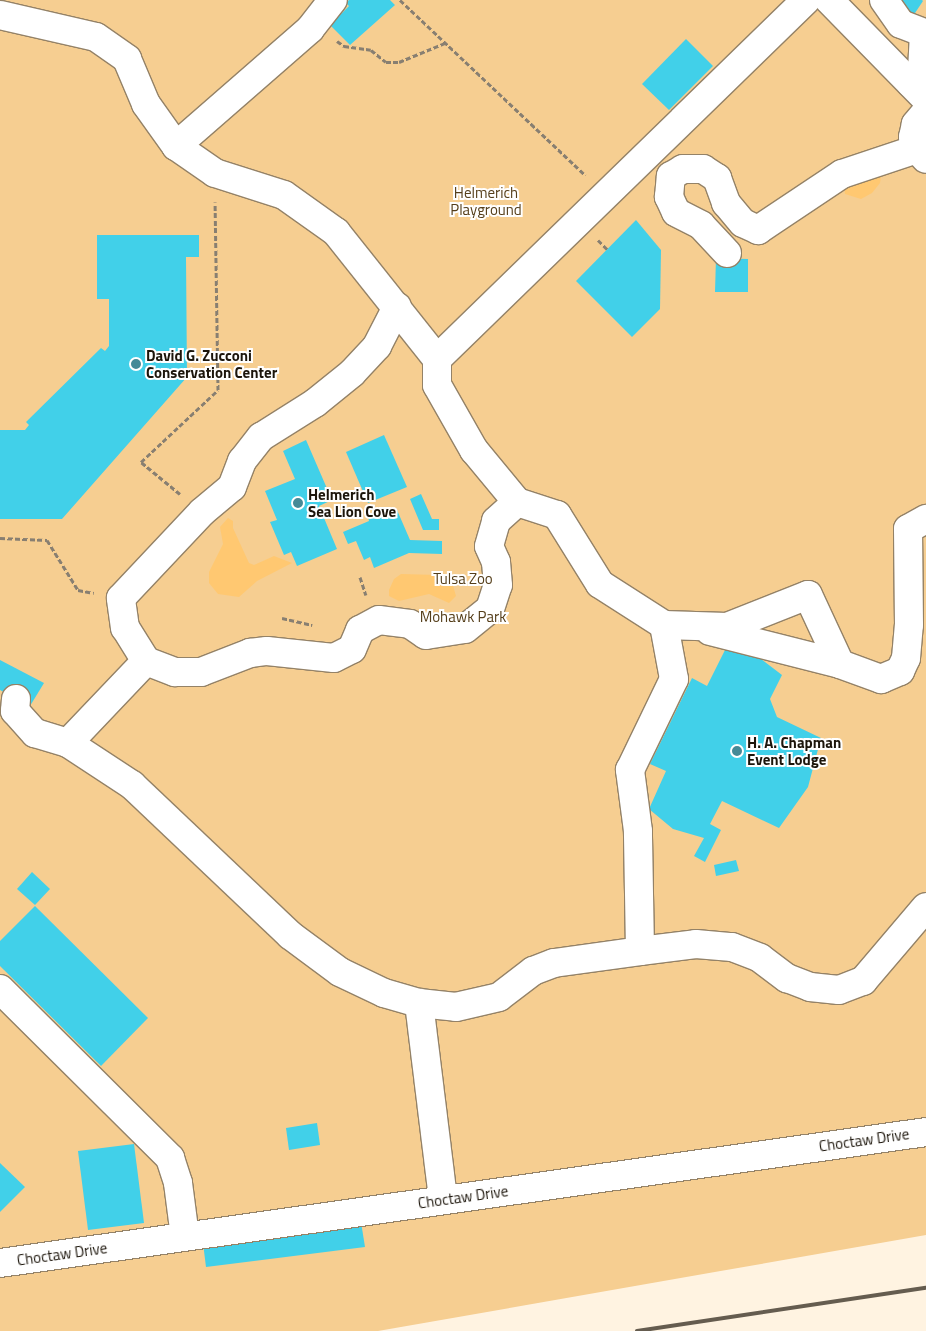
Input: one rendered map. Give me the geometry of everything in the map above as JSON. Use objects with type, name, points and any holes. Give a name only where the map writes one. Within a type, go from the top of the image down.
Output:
[{"type":"street","points":[[176,146],[310,29],[333,0]]},
{"type":"street","points":[[437,359],[806,0]]},
{"type":"street","points":[[829,0],[919,91]]},
{"type":"street","points":[[884,0],[901,24],[924,33],[919,91]]},
{"type":"street","points":[[0,16],[96,37],[127,59],[146,104],[176,146],[215,174],[284,195],[336,232],[398,307],[437,359],[437,385],[474,450],[517,502],[557,515],[600,584],[664,625],[728,627],[808,595],[840,664]]},
{"type":"street","points":[[728,253],[701,225],[676,212],[670,197],[671,176],[683,169],[703,169],[717,178],[726,203],[743,223],[758,230],[842,174],[921,154],[913,137],[916,124],[926,112]]},
{"type":"street","points":[[398,307],[377,346],[352,373],[315,403],[261,436],[242,461],[232,487],[202,512],[121,598],[126,628],[146,661],[175,672],[201,672],[259,652],[334,658],[352,649],[360,630],[379,620],[410,624],[426,635],[465,629],[490,609],[498,586],[496,562],[489,546],[496,520],[517,502]]},
{"type":"street","points":[[692,626],[840,664],[881,678],[900,671],[906,658],[909,625],[908,529],[926,519]]},
{"type":"street","points":[[640,951],[638,831],[630,770],[674,678],[664,625]]},
{"type":"street","points":[[68,742],[146,661]]},
{"type":"street","points":[[16,699],[15,710],[35,733],[68,742],[132,785],[290,935],[340,972],[384,993],[419,1003],[456,1007],[499,996],[533,971],[554,963],[696,944],[732,947],[760,958],[787,978],[810,987],[839,990],[863,981],[926,907]]},
{"type":"street","points":[[0,989],[170,1158],[178,1183],[185,1237]]},
{"type":"street","points":[[419,1003],[443,1199]]},
{"type":"street","name":"Choctaw Drive","points":[[0,1263],[926,1132]]},
{"type":"path","points":[[400,0],[605,194]]},
{"type":"path","points":[[333,37],[344,46],[371,50],[386,62],[399,62],[445,43]]},
{"type":"path","points":[[202,512],[141,462],[218,390],[215,174]]},
{"type":"path","points":[[0,538],[47,540],[78,590],[121,598]]},
{"type":"green space","name":"Tulsa Zoo","points":[[0,0],[926,0],[926,1235],[378,1331],[0,1331]]},
{"type":"shaded area","points":[[878,173],[881,176],[880,183],[872,193],[861,199],[845,194],[844,184]]},
{"type":"shaded area","points":[[228,518],[233,521],[233,528],[249,563],[254,565],[274,556],[292,563],[257,581],[239,597],[218,594],[209,583],[209,572],[223,544],[220,527]]},
{"type":"shaded area","points":[[401,574],[439,575],[445,583],[452,582],[456,596],[449,603],[429,594],[399,601],[389,596],[389,590],[394,579]]},
{"type":"building","points":[[349,0],[390,0],[395,5],[350,45],[330,25],[349,6],[346,3]]},
{"type":"building","points":[[896,0],[922,0],[923,1],[911,19]]},
{"type":"building","points":[[686,39],[713,66],[669,110],[642,84]]},
{"type":"building","points":[[636,220],[661,250],[660,309],[632,337],[576,281]]},
{"type":"building","name":"David G. Zucconi Conservation Center","points":[[97,235],[199,235],[199,257],[186,257],[187,377],[62,519],[0,519],[0,430],[25,430],[29,425],[26,422],[101,348],[105,351],[109,346],[109,299],[97,299]]},
{"type":"building","points":[[716,258],[748,259],[748,292],[715,292]]},
{"type":"building","points":[[384,435],[407,487],[368,503],[346,452]]},
{"type":"building","name":"Helmerich Sea Lion Cove","points":[[306,440],[332,500],[319,506],[337,549],[297,566],[291,552],[284,555],[270,522],[277,520],[265,491],[295,479],[283,451]]},
{"type":"building","points":[[421,494],[432,519],[439,519],[439,530],[423,530],[410,499]]},
{"type":"building","points":[[397,510],[410,540],[442,541],[442,554],[409,553],[374,568],[370,557],[364,560],[356,541],[348,544],[343,532],[369,521],[368,517],[376,514],[378,518]]},
{"type":"building","name":"H. A. Chapman Event Lodge","points":[[726,648],[757,656],[782,675],[770,699],[777,717],[821,738],[808,787],[779,828],[722,801],[710,824],[721,830],[705,862],[694,856],[704,838],[673,829],[649,809],[666,771],[650,764],[692,678],[707,686]]},
{"type":"building","points":[[0,660],[44,683],[30,706],[0,690]]},
{"type":"building","points":[[736,860],[739,871],[716,876],[714,865]]},
{"type":"building","points":[[32,872],[50,889],[35,905],[17,889]]},
{"type":"building","points":[[35,906],[148,1018],[101,1066],[0,966],[0,941]]},
{"type":"building","points":[[317,1123],[320,1145],[289,1150],[286,1128]]},
{"type":"building","points":[[134,1144],[144,1223],[88,1230],[78,1151]]},
{"type":"building","points":[[0,1163],[25,1187],[0,1212]]},
{"type":"building","points":[[361,1222],[365,1247],[206,1267],[203,1243]]},
{"type":"railway","points":[[637,1331],[926,1288]]},
{"type":"place","name":"David G. Zucconi Conservation Center","points":[[136,364]]},
{"type":"place","name":"Helmerich Sea Lion Cove","points":[[298,503]]},
{"type":"place","name":"H. A. Chapman Event Lodge","points":[[737,751]]},
{"type":"park label","name":"Helmerich Playground","points":[[486,200]]},
{"type":"park label","name":"Mohawk Park","points":[[463,617]]}]
